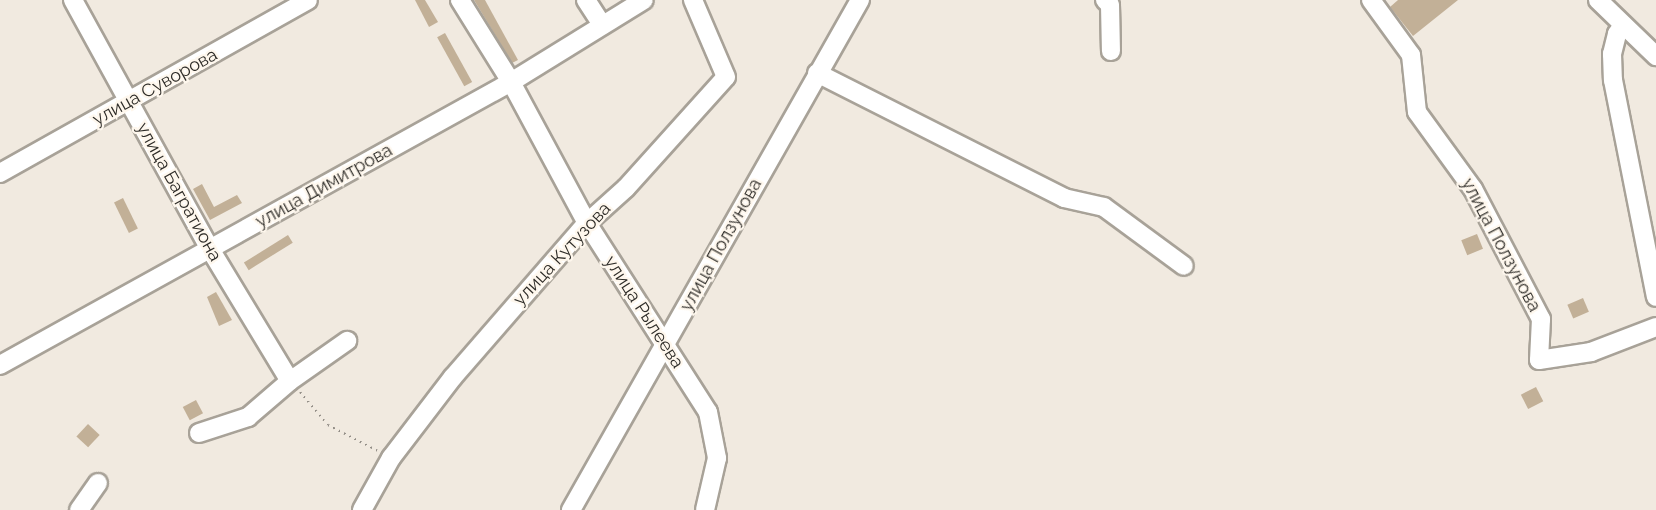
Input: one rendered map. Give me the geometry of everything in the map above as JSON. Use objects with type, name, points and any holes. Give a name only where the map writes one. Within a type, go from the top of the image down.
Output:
[{"type":"street","name":"улица Багратиона","points":[[74,0],[210,249],[290,381]]},
{"type":"street","name":"улица Суворова","points":[[0,173],[308,0]]},
{"type":"street","name":"улица Рылеева","points":[[460,0],[511,82],[587,223],[708,412],[717,458],[705,510]]},
{"type":"street","points":[[586,0],[602,26]]},
{"type":"street","name":"улица Димитрова","points":[[0,365],[511,82],[644,0]]},
{"type":"street","name":"улица Кутузова","points":[[362,510],[391,458],[453,377],[587,223],[626,188],[726,77],[693,0]]},
{"type":"street","name":"улица Ползунова","points":[[570,510],[860,0]]},
{"type":"street","points":[[1105,0],[1110,5],[1111,51]]},
{"type":"street","name":"улица Ползунова","points":[[1371,0],[1411,54],[1417,112],[1473,189],[1541,319],[1539,360],[1591,352],[1656,327]]},
{"type":"street","points":[[1598,0],[1656,56]]},
{"type":"street","points":[[1623,25],[1617,34],[1612,54],[1614,80],[1656,297]]},
{"type":"street","points":[[817,73],[1064,198],[1104,207],[1184,266]]},
{"type":"street","points":[[199,433],[248,417],[290,381],[347,341]]},
{"type":"street","points":[[79,510],[98,483]]},
{"type":"path","points":[[290,381],[328,425],[391,458]]},
{"type":"building","points":[[415,0],[425,0],[438,22],[429,27]]},
{"type":"building","points":[[474,0],[485,0],[518,60],[512,63]]},
{"type":"building","points":[[1398,0],[1458,0],[1413,36],[1390,7]]},
{"type":"building","points":[[445,33],[472,82],[464,86],[437,37]]},
{"type":"building","points":[[202,184],[214,207],[237,195],[242,203],[210,220],[193,189]]},
{"type":"building","points":[[123,198],[138,229],[129,233],[114,202]]},
{"type":"building","points":[[1477,234],[1483,249],[1467,255],[1461,240]]},
{"type":"building","points":[[288,235],[293,243],[249,270],[244,263]]},
{"type":"building","points":[[216,292],[232,320],[219,326],[207,297]]},
{"type":"building","points":[[1583,298],[1589,312],[1573,318],[1567,305]]},
{"type":"building","points":[[1536,387],[1543,401],[1528,409],[1521,395]]},
{"type":"building","points":[[196,400],[203,413],[190,420],[183,407]]},
{"type":"building","points":[[88,424],[100,435],[88,447],[76,436]]}]
